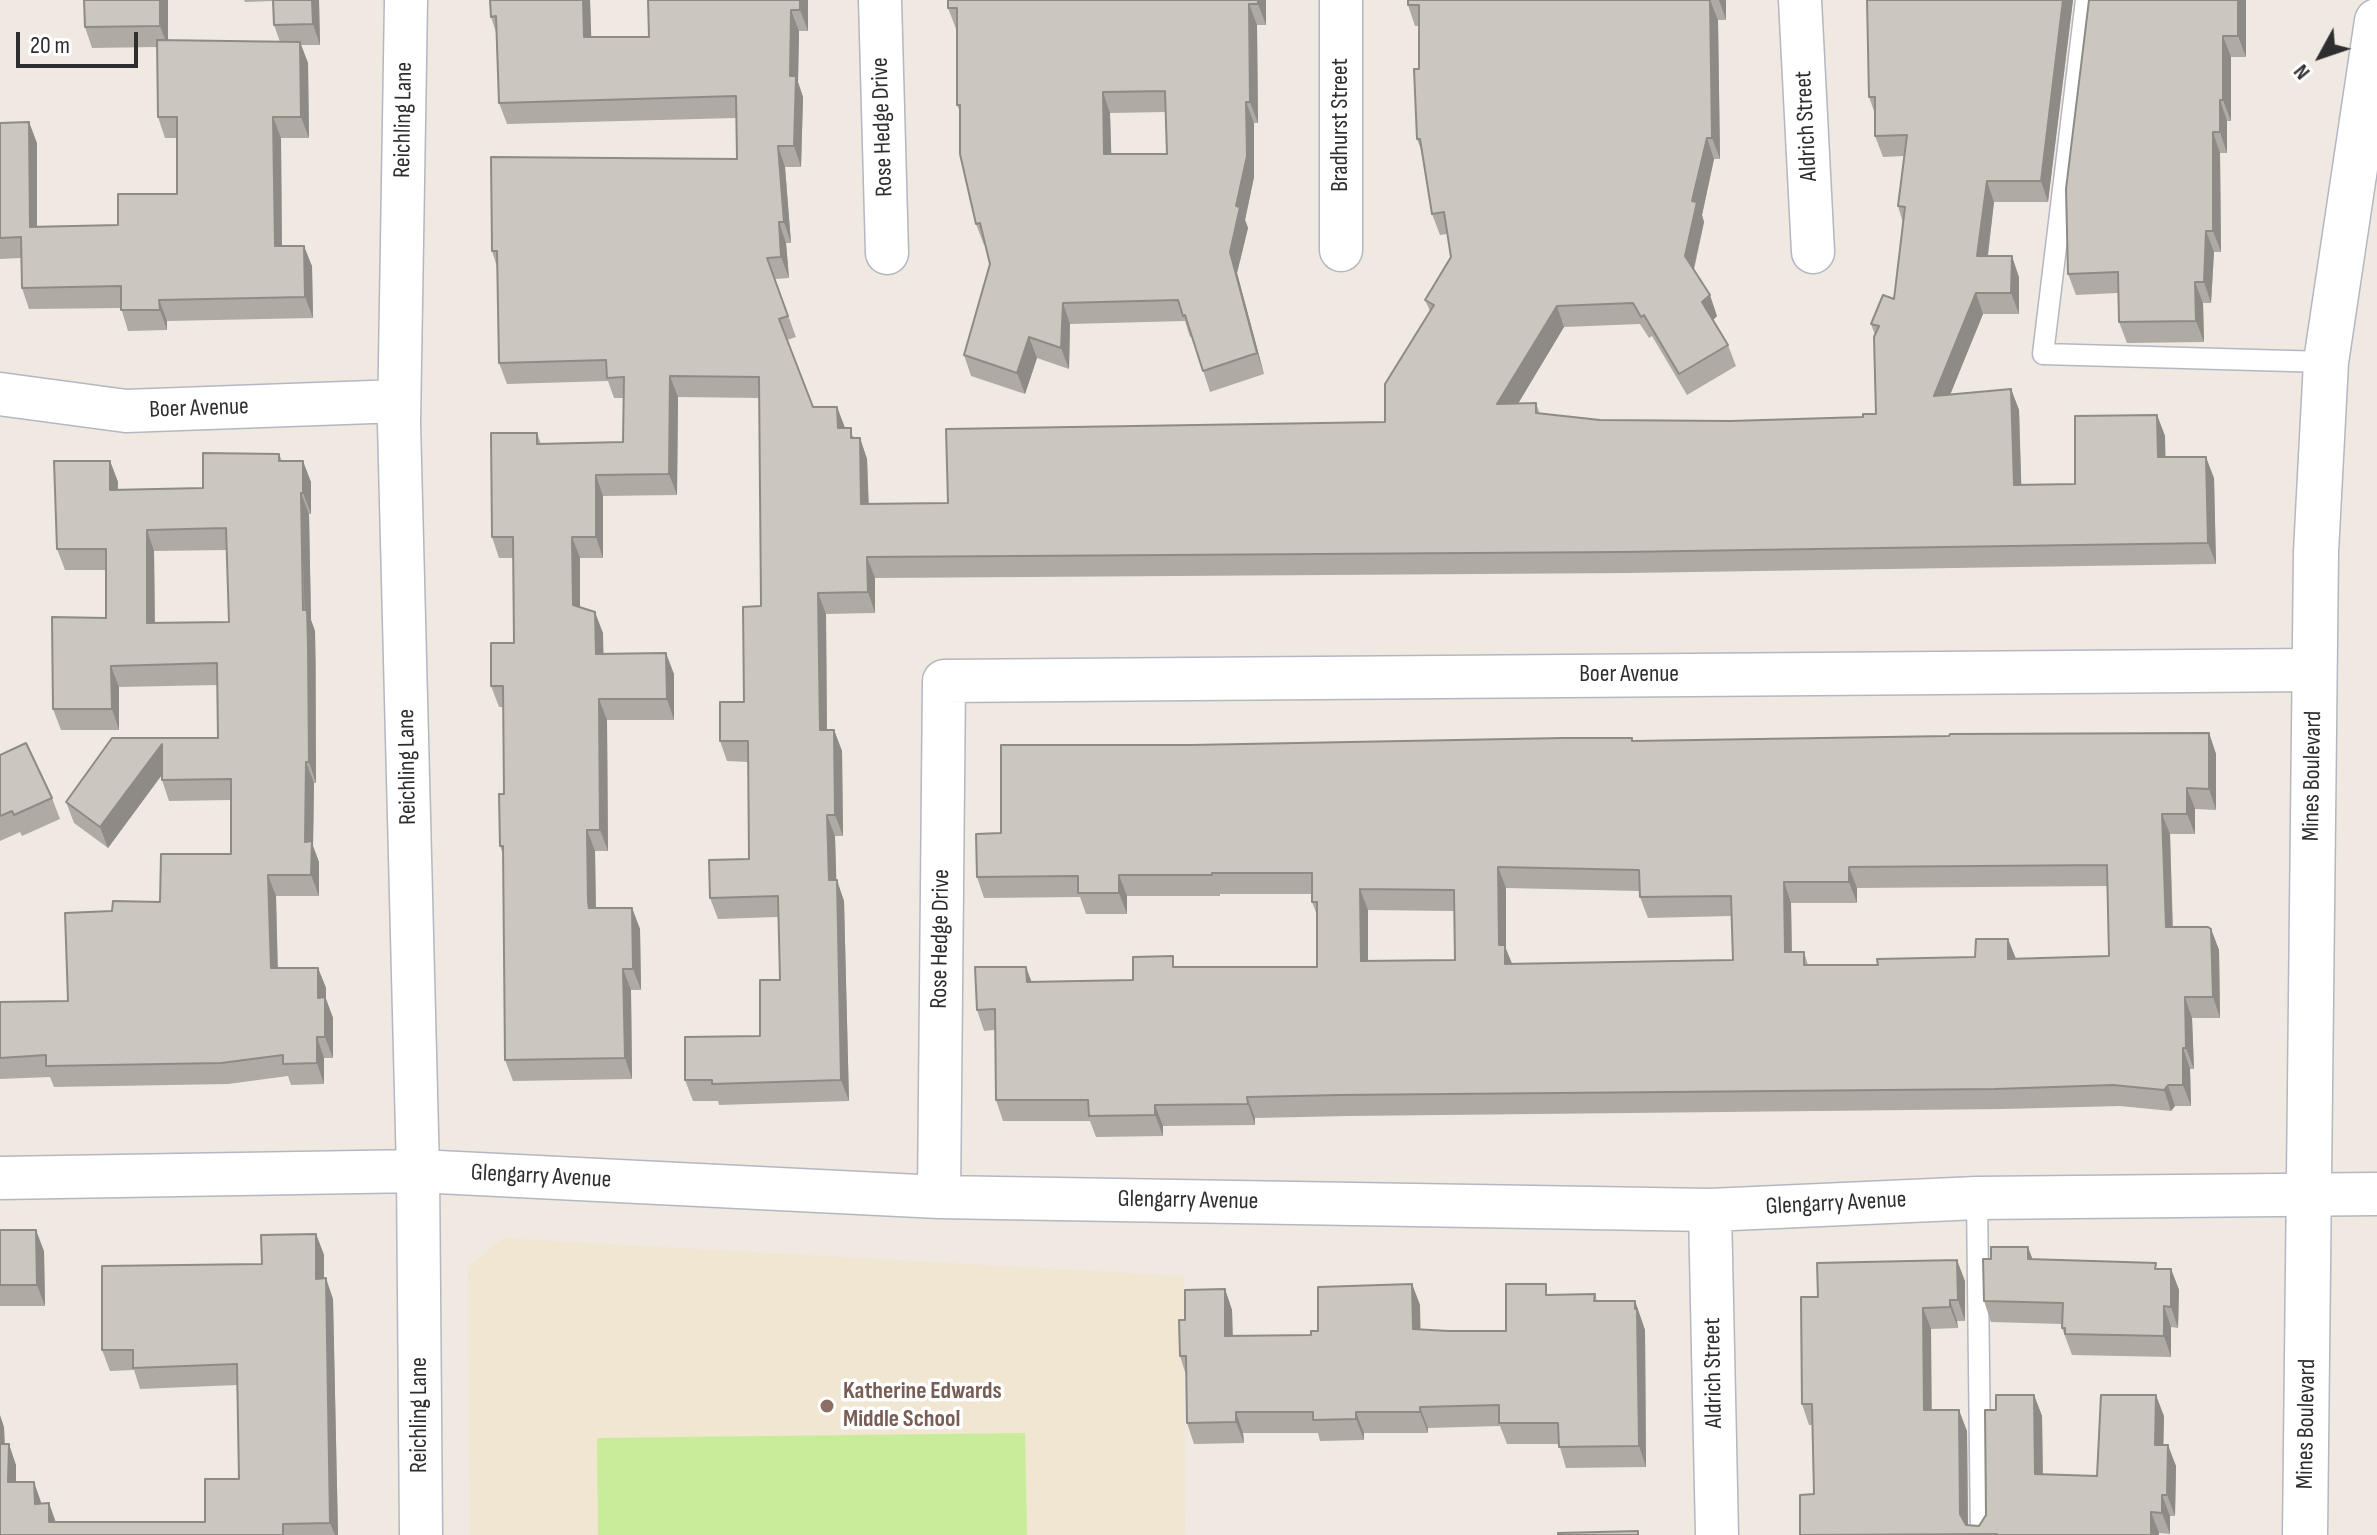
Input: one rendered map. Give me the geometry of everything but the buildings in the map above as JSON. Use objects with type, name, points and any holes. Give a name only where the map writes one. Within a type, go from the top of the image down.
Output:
[{"type":"street","name":"Reichling Lane","points":[[406,0],[399,401],[418,1171],[421,1535]]},
{"type":"street","name":"Rose Hedge Drive","points":[[880,0],[887,253]]},
{"type":"street","name":"Bradhurst Street","points":[[1341,0],[1341,250]]},
{"type":"street","name":"Aldrich Street","points":[[1800,0],[1813,252]]},
{"type":"street","name":"Mines Boulevard","points":[[2305,1535],[2316,552],[2326,362],[2377,21]]},
{"type":"street","name":"Boer Avenue","points":[[0,394],[126,411],[399,401]]},
{"type":"street","name":"Boer Avenue","points":[[944,681],[2314,670]]},
{"type":"street","name":"Rose Hedge Drive","points":[[939,1197],[944,681]]},
{"type":"street","name":"Glengarry Avenue","points":[[0,1178],[418,1171],[939,1197],[1710,1210],[1977,1198],[2377,1194]]},
{"type":"street","name":"Aldrich Street","points":[[1710,1210],[1717,1535]]},
{"type":"lane","points":[[2086,0],[2043,354],[2326,362]]},
{"type":"lane","points":[[1977,1198],[1981,1535]]},
{"type":"shaded area","name":"Katherine Edwards Middle School","points":[[503,1238],[1184,1276],[1185,1535],[470,1535],[468,1267]]},
{"type":"green space","points":[[1025,1433],[1027,1535],[598,1535],[597,1438]]},
{"type":"place","name":"Katherine Edwards Middle School","points":[[827,1406]]}]
